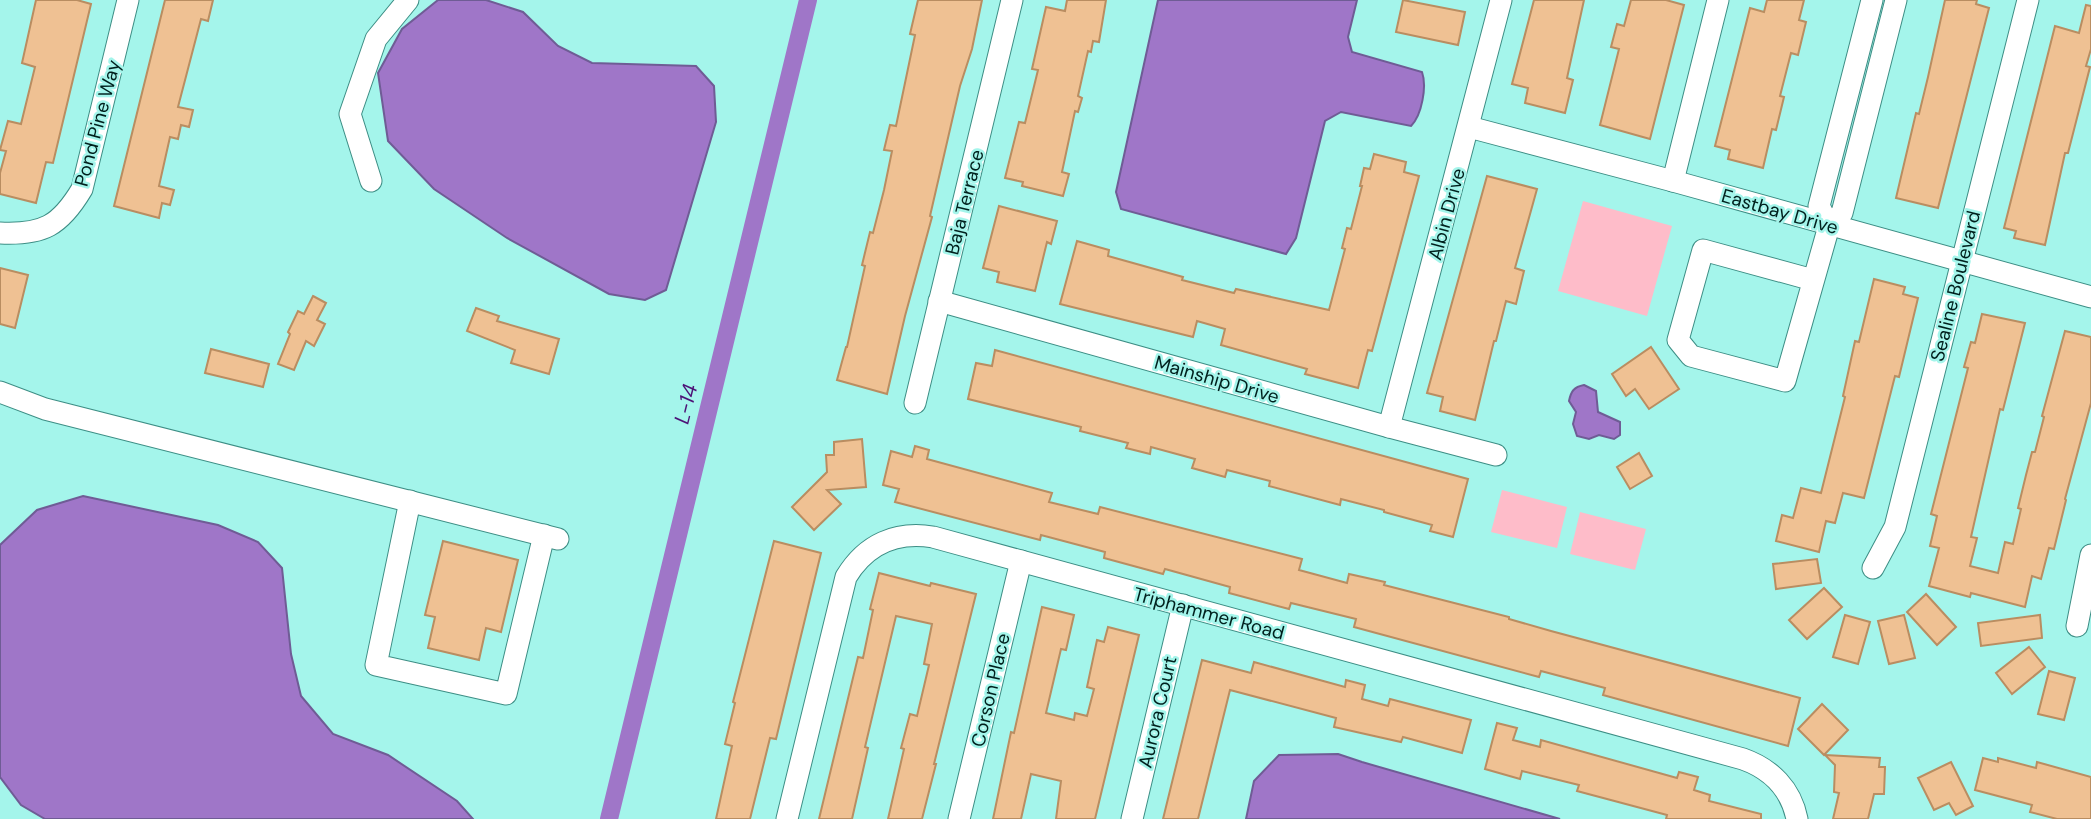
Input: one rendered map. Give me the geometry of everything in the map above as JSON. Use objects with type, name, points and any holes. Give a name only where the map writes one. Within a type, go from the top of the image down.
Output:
[{"type":"street","name":"Pond Pine Way","points":[[0,233],[41,231],[68,212],[82,189],[128,0]]},
{"type":"street","points":[[371,181],[350,114],[376,38],[408,0]]},
{"type":"street","name":"Baja Terrace","points":[[915,403],[1012,0]]},
{"type":"street","name":"Albin Drive","points":[[1389,427],[1501,0]]},
{"type":"street","points":[[1673,181],[1718,0]]},
{"type":"street","points":[[1829,226],[1819,206],[1872,0]]},
{"type":"street","points":[[1814,280],[1703,250],[1678,340],[1691,356],[1785,381],[1814,280],[1829,226],[1842,213],[1896,0]]},
{"type":"street","name":"Sealine Boulevard","points":[[1873,568],[1895,527],[2028,0]]},
{"type":"street","name":"Eastbay Drive","points":[[1469,127],[2091,297]]},
{"type":"street","name":"Mainship Drive","points":[[939,301],[1389,427],[1496,454]]},
{"type":"street","points":[[0,392],[45,409],[410,501],[551,537],[506,694],[376,665],[410,501]]},
{"type":"street","name":"Triphammer Road","points":[[787,819],[842,589],[853,566],[871,548],[895,537],[921,535],[1744,759],[1767,770],[1777,779],[1791,800],[1797,819]]},
{"type":"street","points":[[2077,626],[2091,555]]},
{"type":"street","name":"Corson Place","points":[[959,819],[1021,561]]},
{"type":"street","name":"Aurora Court","points":[[1132,819],[1183,606]]},
{"type":"shaded area","points":[[438,0],[486,0],[523,12],[558,46],[592,63],[696,66],[714,86],[716,122],[666,290],[645,300],[609,294],[507,238],[434,189],[388,141],[378,73],[402,29]]},
{"type":"shaded area","points":[[1158,0],[1357,0],[1348,37],[1352,52],[1422,72],[1422,100],[1418,115],[1411,126],[1341,112],[1325,121],[1296,238],[1286,254],[1121,209],[1116,192]]},
{"type":"shaded area","points":[[1583,201],[1672,226],[1647,316],[1558,291]]},
{"type":"shaded area","points":[[1584,385],[1596,391],[1598,412],[1620,422],[1620,435],[1614,439],[1599,435],[1589,439],[1577,436],[1573,424],[1576,412],[1569,401],[1574,390]]},
{"type":"shaded area","points":[[1502,490],[1567,507],[1557,548],[1491,532]]},
{"type":"shaded area","points":[[83,496],[218,525],[258,542],[282,568],[291,654],[301,696],[333,734],[388,755],[457,801],[473,819],[45,819],[21,805],[0,777],[0,545],[37,510]]},
{"type":"shaded area","points":[[1580,512],[1646,529],[1635,570],[1570,554]]},
{"type":"shaded area","points":[[1338,754],[1560,819],[1246,819],[1254,781],[1279,755]]},
{"type":"building","points":[[36,0],[77,0],[91,4],[53,163],[46,162],[36,203],[0,194],[0,173],[6,151],[0,150],[8,121],[21,124],[35,67],[22,63]]},
{"type":"building","points":[[165,0],[213,0],[208,21],[201,19],[178,107],[193,110],[189,127],[181,125],[178,139],[170,137],[159,186],[174,190],[170,205],[162,203],[159,218],[114,206]]},
{"type":"building","points":[[918,0],[982,0],[930,216],[932,217],[887,394],[837,380],[847,347],[870,232],[873,233],[884,190],[892,151],[884,150],[890,125],[896,126],[915,35],[910,34]]},
{"type":"building","points":[[1067,0],[1106,0],[1099,42],[1093,41],[1091,52],[1088,51],[1078,96],[1082,98],[1078,112],[1075,111],[1062,172],[1069,174],[1063,196],[1022,186],[1023,182],[1005,178],[1019,122],[1025,123],[1038,70],[1032,69],[1046,7],[1065,11]]},
{"type":"building","points":[[1403,0],[1465,12],[1458,45],[1396,32]]},
{"type":"building","points":[[1534,0],[1584,0],[1567,78],[1573,80],[1565,113],[1525,103],[1528,88],[1512,84]]},
{"type":"building","points":[[1631,0],[1666,0],[1684,5],[1650,139],[1600,125],[1619,49],[1611,47],[1617,24],[1624,26]]},
{"type":"building","points":[[1767,0],[1804,0],[1799,20],[1806,22],[1798,55],[1791,53],[1780,96],[1784,97],[1776,130],[1772,129],[1763,168],[1728,159],[1730,150],[1715,146],[1750,8],[1764,12]]},
{"type":"building","points":[[1945,0],[1977,0],[1976,4],[1989,8],[1938,208],[1896,198],[1916,113],[1919,114]]},
{"type":"building","points":[[2086,5],[2091,6],[2091,49],[2086,66],[2090,67],[2068,153],[2065,153],[2045,245],[2014,238],[2016,231],[2004,228],[2055,26],[2079,33]]},
{"type":"building","points":[[1374,154],[1406,162],[1404,172],[1419,176],[1372,351],[1368,350],[1358,388],[1305,374],[1307,369],[1221,345],[1225,329],[1197,321],[1193,337],[1060,304],[1077,241],[1109,250],[1108,256],[1183,277],[1182,280],[1234,293],[1236,289],[1329,310],[1345,249],[1342,248],[1347,228],[1351,229],[1362,186],[1364,168],[1370,169]]},
{"type":"building","points":[[1487,176],[1537,189],[1515,268],[1524,271],[1516,304],[1506,301],[1475,420],[1440,411],[1443,397],[1427,393]]},
{"type":"building","points":[[999,206],[1057,221],[1051,244],[1047,242],[1035,291],[997,282],[999,272],[983,268]]},
{"type":"building","points":[[0,268],[28,275],[15,328],[0,324]]},
{"type":"building","points":[[1874,279],[1905,287],[1903,294],[1918,298],[1899,377],[1895,376],[1864,498],[1843,493],[1835,523],[1826,521],[1819,552],[1776,541],[1782,515],[1793,518],[1801,488],[1821,493],[1845,397],[1843,396],[1855,341],[1859,342]]},
{"type":"building","points":[[313,296],[326,303],[317,320],[325,324],[314,346],[306,341],[294,370],[278,364],[298,311],[304,314]]},
{"type":"building","points":[[476,308],[499,316],[497,321],[559,339],[549,374],[511,363],[515,350],[467,331]]},
{"type":"building","points":[[1982,314],[2025,323],[2003,410],[2000,409],[1971,537],[1977,538],[1970,566],[1998,573],[2005,542],[2013,544],[2026,475],[2032,452],[2035,452],[2065,331],[2091,337],[2091,403],[2054,549],[2049,548],[2041,579],[2032,576],[2025,607],[1971,593],[1970,597],[1929,586],[1939,548],[1930,546],[1937,516],[1931,514],[1968,368],[1964,367],[1971,342],[1975,343]]},
{"type":"building","points":[[1651,347],[1679,389],[1649,409],[1635,389],[1626,396],[1612,374]]},
{"type":"building","points":[[211,349],[269,364],[263,387],[205,373]]},
{"type":"building","points":[[995,350],[1468,479],[1453,537],[1430,531],[1432,525],[1384,510],[1341,499],[1340,505],[1269,486],[1270,481],[1227,470],[1225,477],[1192,468],[1195,459],[1151,447],[1150,454],[1126,448],[1128,443],[1080,431],[1081,427],[968,399],[976,363],[992,366]]},
{"type":"building","points":[[862,439],[866,487],[827,490],[841,504],[814,530],[792,507],[827,472],[826,455],[834,455],[834,442]]},
{"type":"building","points":[[915,446],[929,450],[927,459],[1052,493],[1049,502],[1098,514],[1100,507],[1302,559],[1299,570],[1347,583],[1349,574],[1385,582],[1384,585],[1800,698],[1788,746],[1603,695],[1605,688],[1541,671],[1539,677],[1354,627],[1356,619],[1291,603],[1289,609],[1229,593],[1230,587],[1165,569],[1163,574],[1104,558],[1105,552],[1041,535],[1040,540],[895,502],[899,489],[883,485],[891,451],[912,457]]},
{"type":"building","points":[[1639,453],[1652,476],[1630,489],[1617,467]]},
{"type":"building","points":[[443,541],[518,560],[501,632],[486,628],[479,660],[428,648],[435,617],[425,615]]},
{"type":"building","points":[[774,541],[821,553],[776,739],[770,738],[750,819],[716,819],[732,746],[725,744],[735,703],[733,702]]},
{"type":"building","points":[[1817,559],[1821,583],[1776,589],[1773,564]]},
{"type":"building","points":[[879,573],[976,594],[936,764],[922,819],[888,819],[910,714],[917,716],[929,665],[924,664],[932,624],[896,616],[865,747],[868,748],[852,819],[819,819],[858,657],[863,658],[873,610],[870,609]]},
{"type":"building","points":[[1824,588],[1842,607],[1807,639],[1789,620]]},
{"type":"building","points":[[1926,594],[1956,627],[1937,645],[1907,612]]},
{"type":"building","points":[[1042,607],[1074,615],[1066,650],[1061,649],[1046,713],[1074,720],[1075,713],[1087,716],[1094,689],[1087,687],[1097,640],[1104,642],[1108,627],[1139,635],[1095,819],[1056,819],[1061,781],[1031,774],[1021,819],[993,819]]},
{"type":"building","points":[[1845,615],[1870,622],[1858,664],[1833,657]]},
{"type":"building","points":[[1904,615],[1915,658],[1889,664],[1878,621]]},
{"type":"building","points":[[2040,615],[2042,638],[1981,646],[1978,623]]},
{"type":"building","points":[[2029,647],[2045,667],[2012,694],[1996,673]]},
{"type":"building","points":[[1202,660],[1251,673],[1254,662],[1345,687],[1346,680],[1365,685],[1362,699],[1388,706],[1390,699],[1471,720],[1462,753],[1403,737],[1401,742],[1334,727],[1336,718],[1230,690],[1198,819],[1163,819]]},
{"type":"building","points":[[2049,671],[2075,678],[2064,720],[2038,714]]},
{"type":"building","points":[[1822,704],[1848,730],[1824,755],[1798,729]]},
{"type":"building","points":[[1497,723],[1517,728],[1513,740],[1540,747],[1541,740],[1677,778],[1679,772],[1698,777],[1694,790],[1710,795],[1709,801],[1761,814],[1761,819],[1666,819],[1667,815],[1577,791],[1579,785],[1522,771],[1520,779],[1485,769]]},
{"type":"building","points":[[1825,755],[1880,758],[1879,767],[1885,767],[1884,794],[1874,794],[1868,819],[1833,819],[1839,793],[1834,792],[1835,765]]},
{"type":"building","points":[[1983,758],[1998,762],[1998,758],[2036,768],[2037,762],[2091,777],[2091,819],[2057,819],[2030,812],[2032,805],[1975,790]]},
{"type":"building","points":[[1951,762],[1973,806],[1956,815],[1949,803],[1934,810],[1918,778]]},
{"type":"waterway","name":"L-14","points":[[609,819],[808,0]]}]
